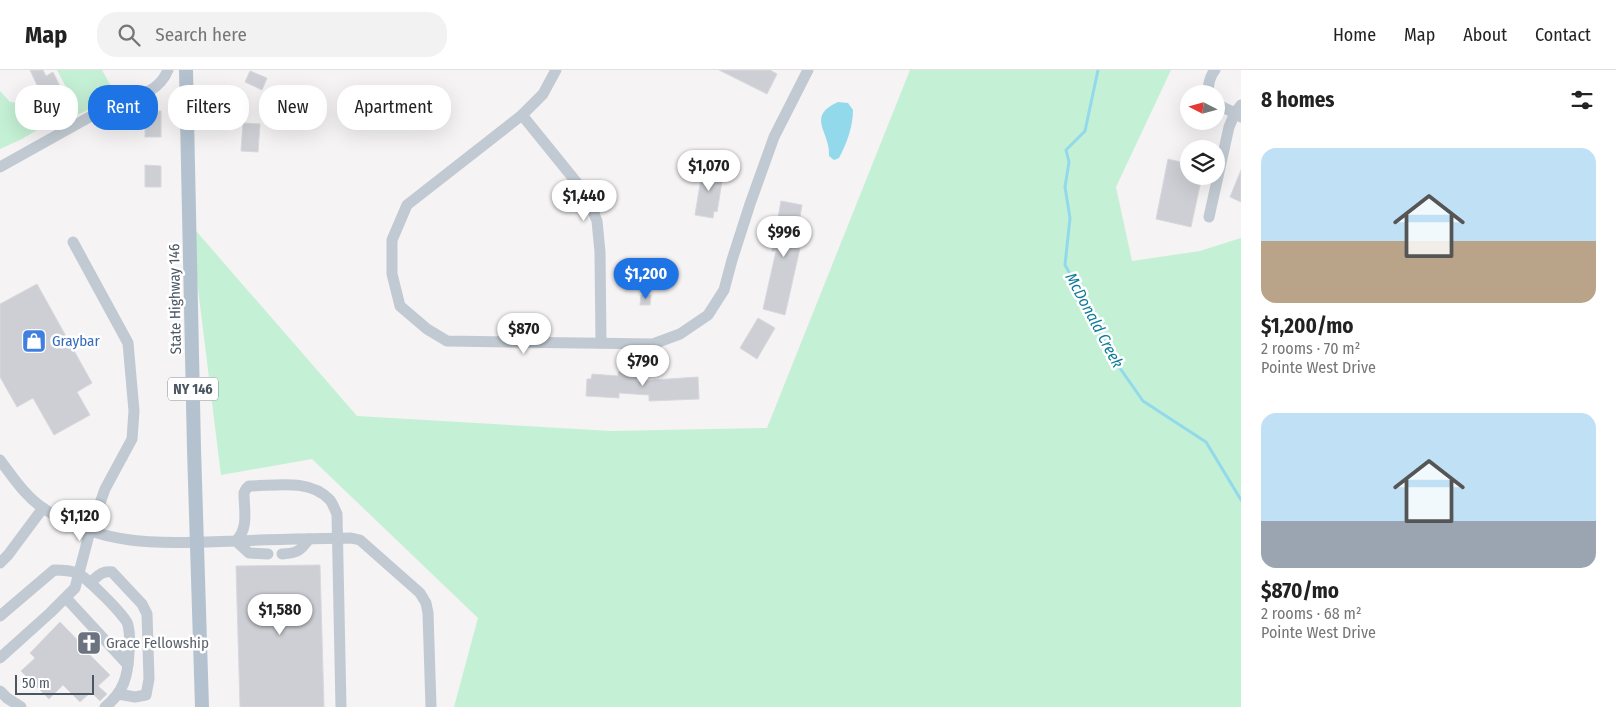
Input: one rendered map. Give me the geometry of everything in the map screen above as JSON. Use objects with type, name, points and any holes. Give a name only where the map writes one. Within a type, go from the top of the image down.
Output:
[{"type":"main road","name":"State Highway 146","points":[[186,70],[202,707]]},
{"type":"street","points":[[556,70],[543,94],[522,115],[407,205],[392,240],[392,274],[400,306],[427,329],[447,341],[654,344],[680,334],[708,315],[724,290],[735,250],[774,136],[808,70]]},
{"type":"street","points":[[1208,85],[1215,70]]},
{"type":"street","points":[[0,167],[120,100],[151,91],[161,82],[168,71]]},
{"type":"street","points":[[1209,217],[1229,127],[1239,112],[1225,107]]},
{"type":"street","points":[[522,115],[586,194],[598,221],[602,343]]},
{"type":"street","points":[[0,658],[75,588],[90,531],[105,489],[132,439],[134,411],[128,343],[73,242]]},
{"type":"street","points":[[0,460],[29,498],[43,508],[65,521],[90,531],[119,539],[197,543],[338,538],[360,540],[368,545],[420,594],[426,603],[428,612],[431,707]]},
{"type":"street","points":[[236,541],[242,535],[245,527],[244,493],[249,486],[302,485],[319,491],[330,501],[337,514],[341,707]]},
{"type":"street","points":[[0,563],[43,508]]},
{"type":"street","points":[[282,554],[295,553],[302,549],[309,539]]},
{"type":"street","points":[[236,541],[249,553],[268,554]]},
{"type":"street","points":[[0,616],[54,570],[79,573],[122,614],[128,624],[130,643],[126,678],[118,694],[105,707]]},
{"type":"street","points":[[90,583],[102,572],[112,572],[142,604],[147,614],[149,679],[146,695],[135,697],[118,694]]},
{"type":"street","points":[[66,598],[128,665]]},
{"type":"street","points":[[0,691],[21,707]]},
{"type":"green space","points":[[57,70],[102,70],[110,85],[88,85],[88,109],[78,115],[78,85],[65,85]]},
{"type":"green space","points":[[910,70],[1171,70],[1116,187],[1132,261],[1200,251],[1241,238],[1241,707],[454,707],[478,618],[312,459],[221,475],[190,224],[357,416],[611,431],[767,428]]},
{"type":"green space","points":[[0,91],[10,102],[15,102],[15,130],[37,130],[0,149]]},
{"type":"water","points":[[838,102],[848,103],[853,110],[853,116],[845,146],[839,158],[834,160],[829,156],[829,147],[821,119],[823,113],[828,108]]},
{"type":"building","points":[[30,70],[43,70],[46,76],[53,72],[60,85],[37,85]]},
{"type":"building","points":[[719,70],[770,70],[777,74],[767,94]]},
{"type":"building","points":[[250,71],[267,78],[264,85],[259,85],[259,89],[245,82]]},
{"type":"building","points":[[158,111],[161,111],[161,137],[145,137],[145,130],[158,130]]},
{"type":"building","points":[[249,123],[259,124],[258,152],[241,151],[242,130],[249,130]]},
{"type":"building","points":[[1168,159],[1180,162],[1180,185],[1200,185],[1191,227],[1156,219]]},
{"type":"building","points":[[145,165],[161,166],[161,187],[145,187]]},
{"type":"building","points":[[703,166],[724,169],[717,212],[714,211],[713,218],[695,215]]},
{"type":"building","points":[[1241,170],[1241,202],[1230,197]]},
{"type":"building","points":[[781,201],[802,205],[795,247],[800,248],[785,315],[763,309],[776,251],[772,251]]},
{"type":"building","name":"Graybar","points":[[37,284],[92,383],[77,392],[90,415],[54,435],[33,398],[17,407],[0,377],[0,304]]},
{"type":"building","points":[[641,295],[651,295],[650,305],[640,305]]},
{"type":"building","points":[[758,318],[775,328],[757,359],[740,348]]},
{"type":"building","points":[[618,372],[638,373],[637,381],[698,377],[699,399],[649,401],[649,395],[619,393],[619,398],[586,396],[587,379],[591,379],[592,374],[618,376]]},
{"type":"building","points":[[320,565],[324,707],[240,707],[236,566]]},
{"type":"building","points":[[60,622],[110,675],[98,686],[107,694],[100,701],[91,692],[80,702],[63,685],[49,699],[21,671],[35,658],[30,653]]},
{"type":"waterway","name":"McDonald Creek","points":[[1098,70],[1085,131],[1066,150],[1069,162],[1065,187],[1070,218],[1065,265],[1084,299],[1110,354],[1143,401],[1206,442],[1241,500]]},
{"type":"place","name":"Graybar","points":[[34,341]]},
{"type":"place","name":"Grace Fellowship","points":[[89,643]]}]
